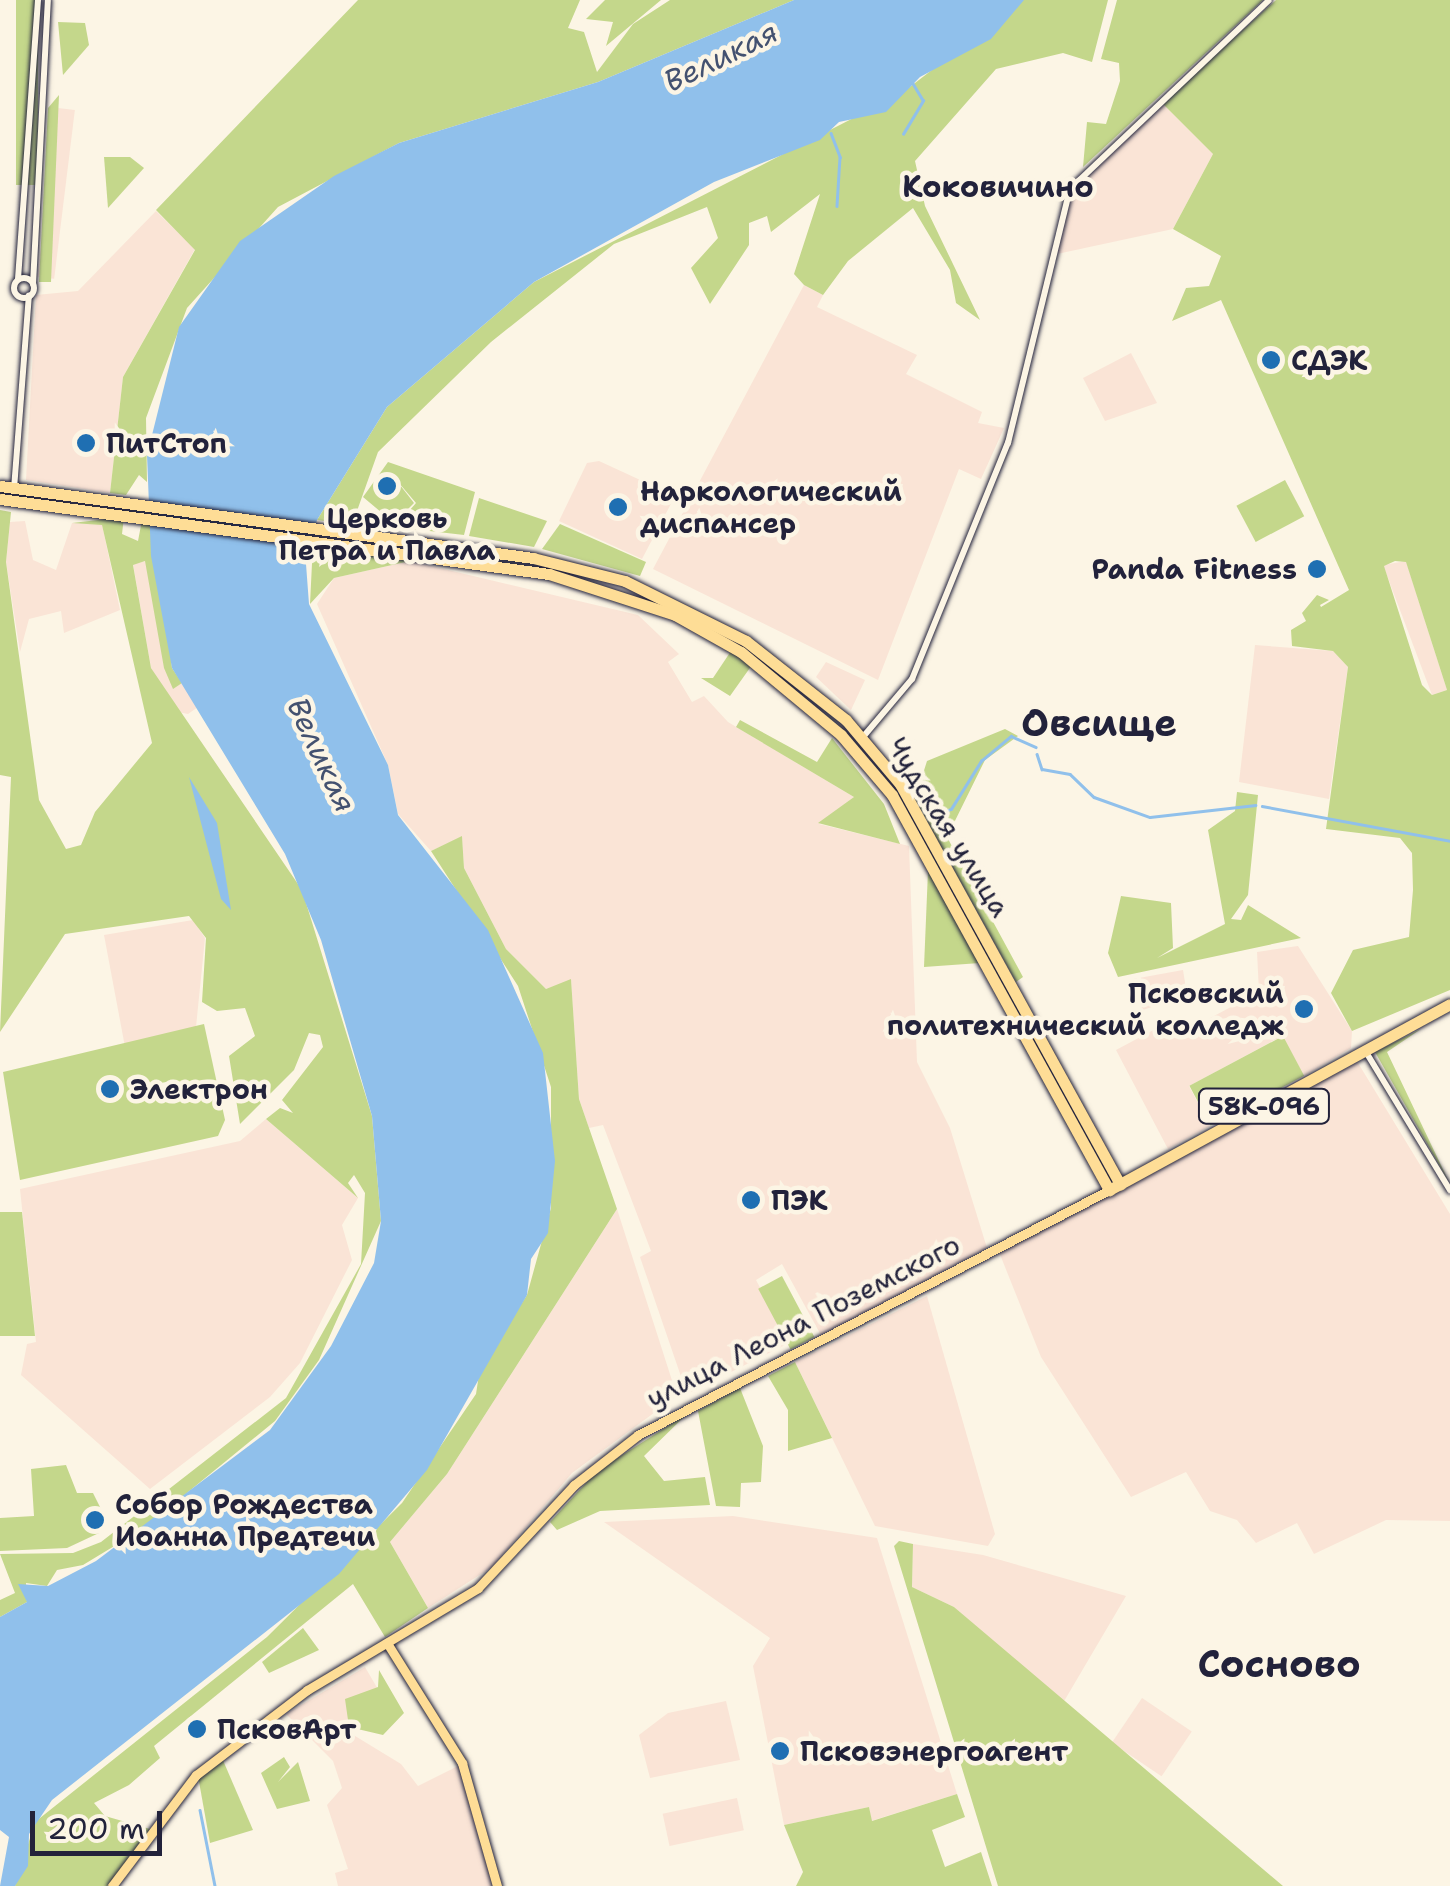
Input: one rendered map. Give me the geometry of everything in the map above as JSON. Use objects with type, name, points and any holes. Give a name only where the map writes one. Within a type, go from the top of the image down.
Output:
[{"type":"highway","name":"Чудская улица","points":[[0,486],[9,496],[344,536],[575,574],[604,582],[746,641],[863,737],[999,957],[1115,1187]]},
{"type":"highway","name":"Чудская улица","points":[[604,582],[740,652],[852,746],[892,795],[986,968],[1115,1187]]},
{"type":"highway","points":[[975,947],[989,940]]},
{"type":"highway","points":[[986,968],[999,957]]},
{"type":"highway","name":"улица Леона Поземского","points":[[1115,1187],[1450,1004]]},
{"type":"main road","name":"улица Леона Поземского","points":[[112,1886],[196,1775],[387,1642],[478,1588],[574,1485],[638,1435],[1115,1187]]},
{"type":"main road","points":[[387,1642],[462,1762],[497,1886]]},
{"type":"street","points":[[24,314],[18,279],[38,0]]},
{"type":"street","points":[[9,496],[24,314],[34,284],[48,0]]},
{"type":"street","points":[[852,746],[912,679],[1008,443],[1067,195],[1269,0]]},
{"type":"street","points":[[18,279],[34,284]]},
{"type":"street","points":[[19,296],[30,296]]},
{"type":"street","points":[[1365,1051],[1450,1190]]},
{"type":"shaded area","points":[[1162,103],[1213,154],[1173,229],[1057,254],[1071,193]]},
{"type":"shaded area","points":[[58,108],[75,110],[54,279],[37,277]]},
{"type":"shaded area","points":[[156,211],[195,249],[123,377],[110,493],[26,480],[36,295],[78,291]]},
{"type":"shaded area","points":[[804,285],[823,295],[817,307],[917,355],[906,374],[982,412],[978,423],[1004,428],[981,479],[959,469],[878,680],[653,569]]},
{"type":"shaded area","points":[[1131,353],[1157,403],[1105,421],[1083,378]]},
{"type":"shaded area","name":"Наркологический диспансер","points":[[599,461],[675,496],[642,559],[559,521],[587,463]]},
{"type":"shaded area","points":[[25,521],[33,560],[56,570],[72,523],[102,524],[120,610],[64,633],[61,611],[29,619],[20,652],[6,562],[10,522]]},
{"type":"shaded area","points":[[146,561],[165,669],[173,688],[182,683],[198,707],[188,714],[173,711],[151,668],[133,564]]},
{"type":"shaded area","points":[[410,561],[638,615],[679,654],[668,662],[692,702],[704,696],[728,722],[854,797],[819,824],[909,846],[917,1062],[950,1128],[987,1248],[822,1337],[782,1264],[756,1280],[789,1343],[687,1394],[640,1257],[651,1251],[603,1125],[589,1128],[579,1099],[571,980],[546,989],[506,949],[464,868],[462,837],[431,851],[398,814],[388,765],[317,604],[334,578]]},
{"type":"shaded area","points":[[1406,561],[1447,690],[1432,695],[1383,565]]},
{"type":"shaded area","points":[[1255,645],[1333,651],[1348,667],[1329,799],[1239,782]]},
{"type":"shaded area","points":[[826,662],[865,680],[851,710],[816,677]]},
{"type":"shaded area","points":[[193,920],[205,938],[196,1027],[125,1047],[104,935]]},
{"type":"shaded area","points":[[1298,946],[1352,1031],[1351,1048],[1304,1076],[1282,1036],[1189,1086],[1210,1126],[1168,1149],[1116,1050],[1161,1026],[1169,1040],[1259,992],[1257,952]]},
{"type":"shaded area","points":[[1183,970],[1187,995],[1143,1010],[1128,980]]},
{"type":"shaded area","points":[[1355,1058],[1450,1214],[1450,1521],[1386,1520],[1314,1554],[1297,1523],[1256,1543],[1237,1520],[1210,1511],[1186,1472],[1131,1497],[1041,1357],[999,1252]]},
{"type":"shaded area","points":[[266,1119],[358,1198],[342,1225],[352,1260],[300,1363],[270,1397],[150,1489],[21,1375],[27,1344],[36,1342],[20,1189],[240,1141]]},
{"type":"shaded area","points":[[617,1209],[677,1396],[572,1473],[492,1567],[428,1608],[390,1542],[447,1474]]},
{"type":"shaded area","points":[[927,1296],[995,1534],[988,1546],[875,1526],[795,1362]]},
{"type":"shaded area","points":[[733,1516],[877,1538],[957,1794],[871,1821],[869,1807],[784,1825],[753,1666],[770,1638],[604,1522]]},
{"type":"shaded area","points":[[913,1544],[983,1555],[1126,1596],[1063,1703],[954,1607],[912,1587]]},
{"type":"shaded area","points":[[365,1667],[386,1703],[342,1728],[401,1764],[418,1786],[460,1765],[495,1886],[338,1886],[335,1873],[348,1869],[327,1805],[342,1788],[333,1761],[286,1714]]},
{"type":"shaded area","points":[[1142,1698],[1192,1732],[1162,1776],[1112,1743]]},
{"type":"shaded area","points":[[726,1701],[740,1760],[650,1778],[639,1735],[668,1713]]},
{"type":"shaded area","points":[[737,1798],[744,1830],[670,1846],[663,1814]]},
{"type":"green space","points":[[16,0],[38,0],[38,185],[16,185]]},
{"type":"green space","points":[[358,0],[580,0],[568,28],[584,32],[597,72],[633,24],[670,0],[794,0],[598,82],[399,143],[278,207],[187,308],[146,418],[147,482],[139,475],[126,495],[110,493],[123,377],[195,250],[156,210]]},
{"type":"green space","points":[[605,0],[661,0],[606,46],[613,22],[586,19]]},
{"type":"green space","points":[[1023,0],[1108,0],[1092,62],[1063,53],[996,69],[915,161],[925,206],[980,320],[956,303],[950,270],[913,208],[848,261],[823,295],[804,285],[794,274],[820,194],[771,232],[767,216],[749,223],[749,245],[710,304],[691,268],[718,238],[707,207],[614,244],[491,342],[378,452],[352,525],[317,520],[387,407],[534,282],[902,93]]},
{"type":"green space","points":[[1117,0],[1263,0],[1083,167],[1087,122],[1106,124],[1120,81],[1119,63],[1101,59]]},
{"type":"green space","points":[[1276,0],[1450,0],[1450,990],[1352,1031],[1331,993],[1353,950],[1409,937],[1412,853],[1400,838],[1326,829],[1348,667],[1333,651],[1292,646],[1291,630],[1306,621],[1302,613],[1317,595],[1329,600],[1321,607],[1349,590],[1221,300],[1172,321],[1186,288],[1209,286],[1221,256],[1173,229],[1213,154],[1162,103]],"holes":[[[1406,562],[1447,690],[1432,695],[1422,685],[1384,566]]]},
{"type":"green space","points":[[58,22],[85,23],[89,45],[63,75]]},
{"type":"green space","points":[[59,95],[51,282],[39,282],[48,108]]},
{"type":"green space","points":[[104,157],[130,157],[144,168],[108,208]]},
{"type":"green space","points":[[388,462],[475,492],[464,535],[395,527],[416,503],[393,476],[414,503],[394,523],[363,497]]},
{"type":"green space","points":[[1285,480],[1304,516],[1256,542],[1236,506]]},
{"type":"green space","points":[[479,498],[547,521],[534,547],[469,536]]},
{"type":"green space","points":[[0,510],[11,512],[6,562],[39,800],[66,849],[81,845],[95,812],[152,743],[102,525],[72,523],[124,517],[122,534],[138,541],[142,520],[155,522],[172,668],[182,683],[173,689],[164,668],[145,561],[133,565],[151,668],[302,890],[372,1116],[381,1221],[319,1360],[275,1421],[144,1528],[83,1565],[57,1570],[47,1586],[26,1583],[27,1602],[0,1617],[0,1600],[15,1593],[0,1554],[73,1553],[101,1542],[286,1398],[361,1264],[365,1193],[354,1175],[348,1183],[358,1198],[266,1119],[280,1108],[293,1113],[282,1100],[323,1047],[320,1035],[309,1033],[294,1070],[240,1124],[229,1056],[255,1036],[245,1008],[217,1011],[202,1002],[206,938],[189,916],[65,934],[0,1032],[11,777],[0,775]]},
{"type":"green space","points":[[560,524],[646,562],[640,576],[542,549]]},
{"type":"green space","points":[[313,543],[323,545],[319,567],[340,550],[410,561],[334,578],[310,604]]},
{"type":"green space","points":[[731,651],[752,665],[730,696],[701,678],[713,678]]},
{"type":"green space","points":[[740,720],[817,762],[832,738],[884,804],[900,844],[818,823],[854,797],[736,727]]},
{"type":"green space","points":[[1005,729],[1018,736],[985,760],[947,837],[1023,977],[1016,982],[915,799],[927,761]]},
{"type":"green space","points":[[1237,792],[1258,795],[1248,895],[1231,919],[1241,920],[1248,905],[1301,938],[1118,977],[1108,953],[1121,896],[1171,903],[1173,948],[1157,958],[1225,924],[1208,830],[1235,811]]},
{"type":"green space","points":[[462,836],[464,868],[506,949],[546,989],[571,979],[579,1099],[617,1209],[447,1474],[390,1542],[428,1608],[385,1637],[353,1584],[154,1746],[160,1758],[129,1785],[94,1803],[105,1816],[150,1829],[109,1886],[15,1886],[35,1822],[267,1637],[402,1503],[476,1394],[480,1368],[527,1295],[551,1208],[551,1087],[518,986],[431,851]]},
{"type":"green space","points":[[928,871],[980,963],[924,967]]},
{"type":"green space","name":"Электрон","points":[[204,1024],[225,1120],[218,1136],[20,1180],[3,1072]]},
{"type":"green space","points":[[1421,1029],[1387,1052],[1450,1184],[1375,1052]]},
{"type":"green space","points":[[1283,1036],[1304,1076],[1211,1125],[1189,1086]]},
{"type":"green space","points":[[0,1212],[22,1212],[35,1336],[0,1336]]},
{"type":"green space","points":[[782,1276],[814,1337],[791,1350],[758,1289]]},
{"type":"green space","points":[[795,1362],[832,1438],[788,1451],[788,1410],[768,1376]]},
{"type":"green space","points":[[740,1388],[763,1446],[761,1482],[741,1483],[740,1507],[716,1506],[698,1411]]},
{"type":"green space","points":[[687,1414],[644,1456],[664,1481],[705,1477],[710,1505],[600,1511],[557,1530],[550,1522],[597,1471]]},
{"type":"green space","points":[[66,1465],[77,1493],[93,1493],[101,1509],[99,1533],[67,1548],[0,1551],[0,1518],[34,1516],[31,1469]]},
{"type":"green space","points":[[899,1541],[913,1544],[912,1587],[954,1607],[1283,1886],[998,1886],[894,1546]]},
{"type":"green space","points":[[303,1628],[319,1650],[269,1673],[262,1662]]},
{"type":"green space","points":[[379,1670],[404,1713],[383,1735],[349,1727],[345,1699],[378,1687]]},
{"type":"green space","points":[[284,1757],[290,1767],[278,1782],[298,1762],[310,1801],[277,1809],[261,1773]]},
{"type":"green space","points":[[222,1758],[253,1830],[210,1843],[198,1776]]},
{"type":"green space","points":[[957,1794],[965,1817],[932,1830],[945,1867],[981,1852],[992,1886],[796,1886],[803,1872],[784,1825],[869,1807],[872,1821]]},
{"type":"water","name":"Великая","points":[[794,0],[1024,0],[991,39],[920,77],[886,112],[839,122],[820,140],[714,182],[534,282],[387,407],[317,520],[306,564],[309,604],[388,765],[398,815],[488,930],[543,1053],[555,1161],[548,1233],[531,1259],[527,1295],[427,1470],[339,1574],[52,1800],[29,1834],[28,1866],[15,1886],[0,1886],[9,1837],[0,1830],[0,1617],[27,1602],[18,1584],[48,1586],[96,1561],[270,1430],[331,1346],[374,1263],[381,1221],[372,1116],[321,940],[285,854],[172,668],[151,556],[147,455],[179,327],[240,241],[334,176],[399,143],[598,82]]},
{"type":"water","points":[[189,777],[217,823],[231,910],[221,899]]},
{"type":"waterway","points":[[903,134],[923,101],[912,83]]},
{"type":"waterway","points":[[831,133],[840,157],[837,206]]},
{"type":"waterway","points":[[120,445],[146,450]]},
{"type":"waterway","points":[[930,817],[951,809],[981,761],[1011,736],[1036,747]]},
{"type":"waterway","points":[[1037,754],[1042,769],[1070,774],[1094,797],[1150,817],[1255,805]]},
{"type":"waterway","points":[[1262,806],[1450,841]]},
{"type":"waterway","points":[[200,1810],[215,1886]]},
{"type":"place","name":"СДЭК","points":[[1271,360]]},
{"type":"place","name":"ПитСтоп","points":[[86,443]]},
{"type":"place","name":"Церковь Петра и Павла","points":[[387,486]]},
{"type":"place","name":"Наркологический диспансер","points":[[618,507]]},
{"type":"place","name":"Panda Fitness","points":[[1317,569]]},
{"type":"place","name":"Псковский политехнический колледж","points":[[1304,1009]]},
{"type":"place","name":"Электрон","points":[[110,1089]]},
{"type":"place","name":"ПЭК","points":[[751,1200]]},
{"type":"place","name":"Собор Рождества Иоанна Предтечи","points":[[95,1520]]},
{"type":"place","name":"ПсковАрт","points":[[197,1729]]},
{"type":"place","name":"Псковэнергоагент","points":[[780,1751]]},
{"type":"district","name":"Коковичино","points":[[998,187]]},
{"type":"district","name":"Овсище","points":[[1099,723]]},
{"type":"district","name":"Сосново","points":[[1279,1664]]}]
